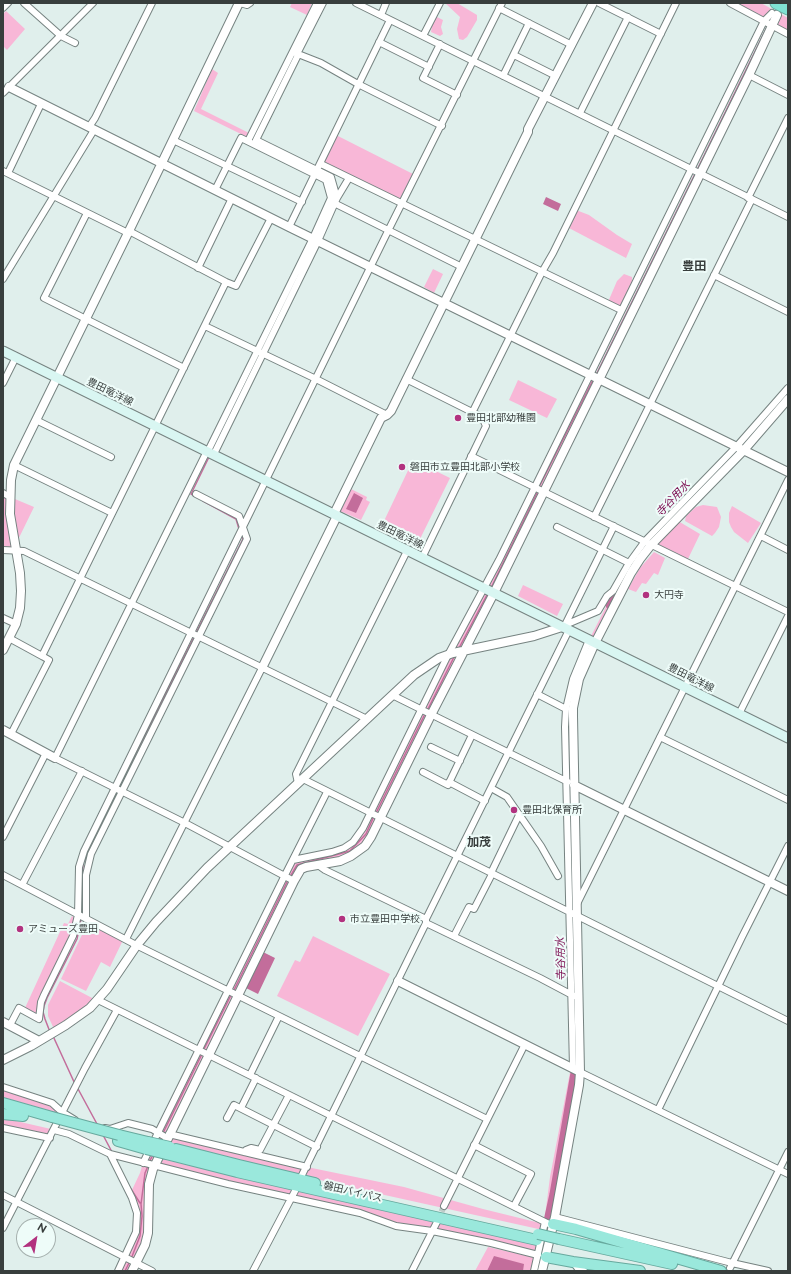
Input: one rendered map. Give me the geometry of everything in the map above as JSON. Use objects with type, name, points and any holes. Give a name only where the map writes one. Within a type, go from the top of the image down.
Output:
[{"type":"highway","points":[[775,10],[788,9]]},
{"type":"highway","points":[[3,1099],[25,1113]]},
{"type":"highway","name":"磐田バイパス","points":[[3,1104],[52,1124],[147,1145],[168,1143],[239,1165],[674,1271]]},
{"type":"highway","name":"磐田バイパス","points":[[3,1110],[25,1113]]},
{"type":"highway","points":[[3,1114],[25,1113]]},
{"type":"highway","points":[[550,1223],[728,1267]]},
{"type":"highway","name":"磐田バイパス","points":[[558,1242],[706,1271]]},
{"type":"highway","points":[[542,1256],[579,1268],[640,1271]]},
{"type":"main road","name":"豊田竜洋線","points":[[3,351],[788,738]]},
{"type":"street","points":[[3,8],[8,3]]},
{"type":"street","points":[[24,3],[61,36],[75,43]]},
{"type":"street","points":[[3,93],[6,85],[61,36],[93,3]]},
{"type":"street","points":[[3,279],[91,128],[152,3]]},
{"type":"street","points":[[3,650],[16,624],[20,608],[20,573],[6,495],[14,465],[86,320],[239,3],[247,5],[250,3]]},
{"type":"street","points":[[317,3],[296,54],[256,140],[331,177],[336,200],[388,231],[462,267]]},
{"type":"street","points":[[248,141],[298,52],[323,3]]},
{"type":"street","points":[[356,3],[788,217]]},
{"type":"street","points":[[380,15],[386,3]]},
{"type":"street","points":[[423,36],[440,3]]},
{"type":"street","points":[[126,939],[262,668],[382,418],[391,411],[528,132],[528,129],[546,97],[593,3]]},
{"type":"street","points":[[599,3],[661,34]]},
{"type":"street","points":[[473,411],[542,272],[554,253],[676,3]]},
{"type":"street","points":[[730,3],[788,34]]},
{"type":"street","points":[[39,1041],[6,1024],[19,1008],[39,1019],[41,1002],[73,936],[78,915],[78,876],[81,860],[114,788],[192,633],[388,231],[442,126],[500,6],[529,24],[572,45]]},
{"type":"street","points":[[132,1271],[145,1246],[148,1233],[149,1184],[154,1166],[168,1143],[208,1054],[294,881],[301,869],[340,861],[358,852],[364,846],[380,818],[465,649],[488,590],[534,488],[621,310],[764,21],[775,10]]},
{"type":"street","points":[[293,860],[344,848],[353,842],[371,814],[448,654],[488,590],[543,492],[749,76],[772,25],[775,10]]},
{"type":"street","points":[[580,113],[628,17]]},
{"type":"street","points":[[290,227],[390,20]]},
{"type":"street","points":[[503,76],[529,24]]},
{"type":"street","points":[[380,42],[429,66]]},
{"type":"street","points":[[440,44],[423,78],[457,95]]},
{"type":"street","points":[[296,54],[320,63],[358,84],[442,126]]},
{"type":"street","points":[[514,55],[556,76]]},
{"type":"street","points":[[749,76],[788,95]]},
{"type":"street","points":[[6,85],[271,218],[372,266],[788,472]]},
{"type":"street","points":[[42,104],[5,172],[87,213],[236,286],[239,283],[271,218]]},
{"type":"street","points":[[594,517],[714,275],[788,118]]},
{"type":"street","points":[[216,190],[241,138],[318,170],[349,178],[621,310]]},
{"type":"street","points":[[173,140],[302,202]]},
{"type":"street","points":[[316,239],[331,198],[326,180],[318,170]]},
{"type":"street","points":[[55,758],[316,239],[349,178]]},
{"type":"street","points":[[198,268],[232,198]]},
{"type":"street","points":[[87,213],[44,298],[184,368]]},
{"type":"street","points":[[714,275],[788,312]]},
{"type":"street","points":[[42,656],[226,282]]},
{"type":"street","points":[[205,326],[387,415]]},
{"type":"street","points":[[3,383],[16,357]]},
{"type":"street","points":[[406,379],[473,411],[482,417],[486,426],[422,558]]},
{"type":"street","points":[[740,448],[788,388]]},
{"type":"street","points":[[3,1060],[76,1019],[98,1000],[137,946],[207,868],[414,674],[448,654],[465,649],[534,636],[565,627],[598,612],[606,596],[613,591],[628,563],[788,399]]},
{"type":"street","points":[[36,420],[111,457]]},
{"type":"street","points":[[471,456],[788,612]]},
{"type":"street","points":[[14,465],[112,513]]},
{"type":"street","points":[[573,914],[616,824],[788,480]]},
{"type":"street","points":[[86,919],[86,875],[87,865],[91,854],[247,539],[239,516],[196,494]]},
{"type":"street","points":[[302,1174],[317,1147],[490,788],[537,694],[565,627],[614,526]]},
{"type":"street","points":[[557,527],[628,563]]},
{"type":"street","points":[[761,536],[788,550]]},
{"type":"street","points":[[576,905],[570,783],[565,727],[566,709],[573,679],[592,641],[648,543]]},
{"type":"street","points":[[4,549],[24,551],[80,577],[367,719]]},
{"type":"street","points":[[407,551],[296,774],[300,781],[327,792],[380,818],[788,1022]]},
{"type":"street","points":[[739,714],[788,616]]},
{"type":"street","points":[[3,618],[16,624]]},
{"type":"street","points":[[9,638],[49,660],[7,732],[55,758],[185,823],[294,881]]},
{"type":"street","points":[[542,1271],[542,1256],[579,1085],[576,1070],[575,996],[578,946],[573,914],[570,783],[573,708],[579,679],[592,641]]},
{"type":"street","points":[[537,694],[566,709]]},
{"type":"street","points":[[392,695],[472,736],[788,891]]},
{"type":"street","points":[[423,772],[448,785],[472,736]]},
{"type":"street","points":[[660,737],[788,800]]},
{"type":"street","points":[[431,747],[460,761]]},
{"type":"street","points":[[3,837],[46,753]]},
{"type":"street","points":[[22,885],[82,771]]},
{"type":"street","points":[[449,782],[485,800]]},
{"type":"street","points":[[490,788],[507,797],[541,846],[558,876]]},
{"type":"street","points":[[143,1163],[284,876],[327,792]]},
{"type":"street","points":[[454,936],[469,907],[474,909],[519,815]]},
{"type":"street","points":[[658,1110],[788,846]]},
{"type":"street","points":[[312,856],[316,865],[325,870],[575,996]]},
{"type":"street","points":[[3,875],[137,946],[487,1119]]},
{"type":"street","points":[[398,981],[788,1174]]},
{"type":"street","points":[[98,1000],[550,1223]]},
{"type":"street","points":[[3,1228],[50,1138],[52,1124],[62,1112],[117,1010]]},
{"type":"street","points":[[241,1108],[253,1076],[280,1016]]},
{"type":"street","points":[[444,1206],[525,1044]]},
{"type":"street","points":[[3,1087],[52,1103],[62,1112],[74,1119],[110,1129],[128,1123],[152,1129],[168,1143],[244,1152],[306,1167]]},
{"type":"street","points":[[244,1152],[251,1148],[260,1150],[289,1095]]},
{"type":"street","points":[[227,1118],[234,1105],[317,1147]]},
{"type":"street","points":[[52,1124],[110,1154],[154,1166],[360,1213],[396,1226],[432,1231],[491,1243],[542,1256]]},
{"type":"street","points":[[3,1128],[50,1138]]},
{"type":"street","points":[[474,1145],[530,1174],[514,1206]]},
{"type":"street","points":[[768,1271],[728,1267],[788,1152]]},
{"type":"street","points":[[110,1154],[132,1198],[137,1213],[136,1232],[118,1271]]},
{"type":"street","points":[[253,1271],[295,1191]]},
{"type":"street","points":[[3,1195],[152,1271]]},
{"type":"street","points":[[412,1271],[437,1222]]},
{"type":"street","points":[[534,1271],[542,1256]]},
{"type":"shaded area","points":[[292,3],[312,3],[307,15],[290,7]]},
{"type":"shaded area","points":[[445,3],[457,3],[477,15],[477,20],[467,37],[463,40],[459,39],[457,29],[460,17]]},
{"type":"shaded area","points":[[730,3],[761,3],[788,18],[788,31],[774,22]]},
{"type":"shaded area","points":[[6,11],[25,29],[7,50],[3,46],[3,14]]},
{"type":"shaded area","points":[[437,17],[443,20],[441,27],[443,34],[440,36],[431,32],[433,21]]},
{"type":"shaded area","points":[[212,69],[218,73],[201,109],[249,133],[247,137],[194,111]]},
{"type":"shaded area","points":[[334,134],[417,176],[403,202],[321,164]]},
{"type":"shaded area","points":[[546,197],[561,204],[558,211],[543,204]]},
{"type":"shaded area","points":[[576,210],[589,215],[632,244],[626,258],[567,227]]},
{"type":"shaded area","points":[[433,269],[443,274],[434,293],[424,287]]},
{"type":"shaded area","points":[[624,274],[632,277],[632,287],[622,307],[608,302],[617,281]]},
{"type":"shaded area","points":[[590,375],[599,379],[373,832],[358,852],[301,869],[172,1135],[307,1167],[404,1187],[544,1224],[543,1230],[362,1190],[155,1140],[293,860],[316,855],[353,842]]},
{"type":"shaded area","points":[[518,380],[557,399],[547,418],[509,400]]},
{"type":"shaded area","points":[[788,389],[788,399],[638,562],[577,690],[580,1072],[555,1217],[545,1216],[550,1177],[571,1067],[566,716],[589,640],[614,591],[641,548]]},
{"type":"shaded area","points":[[413,460],[450,478],[420,539],[384,521]]},
{"type":"shaded area","points":[[351,489],[367,497],[366,500],[370,502],[361,520],[340,511]]},
{"type":"shaded area","points":[[354,493],[363,498],[356,513],[346,509]]},
{"type":"shaded area","points":[[3,494],[34,507],[15,546],[16,551],[5,551],[3,545]]},
{"type":"shaded area","points":[[703,505],[717,507],[721,517],[719,527],[712,536],[685,521],[686,516],[696,507]]},
{"type":"shaded area","points":[[732,506],[761,523],[748,543],[734,532],[731,527],[729,522],[729,513]]},
{"type":"shaded area","points":[[678,521],[700,534],[687,561],[654,544]]},
{"type":"shaded area","points":[[654,552],[665,558],[658,575],[654,573],[646,584],[642,583],[636,592],[628,589],[640,568]]},
{"type":"shaded area","points":[[523,585],[563,604],[557,616],[518,596]]},
{"type":"shaded area","points":[[72,916],[77,920],[37,1018],[25,1008],[64,923],[68,924]]},
{"type":"shaded area","points":[[89,920],[124,938],[110,967],[101,962],[86,991],[61,979]]},
{"type":"shaded area","points":[[313,936],[390,974],[358,1036],[277,996],[295,960],[300,962]]},
{"type":"shaded area","points":[[263,952],[275,958],[258,994],[246,988]]},
{"type":"shaded area","points":[[60,981],[94,999],[54,1029],[48,1016],[48,1005]]},
{"type":"shaded area","points":[[3,1087],[52,1103],[62,1112],[60,1116],[3,1097]]},
{"type":"shaded area","points":[[3,1118],[51,1129],[47,1138],[3,1128]]},
{"type":"shaded area","points":[[150,1154],[155,1156],[146,1227],[138,1253],[130,1271],[118,1271],[123,1261],[139,1214],[132,1190],[143,1163]]},
{"type":"shaded area","points":[[162,1159],[540,1246],[538,1255],[396,1226],[354,1209],[162,1166]]},
{"type":"shaded area","points":[[488,1247],[537,1258],[534,1271],[475,1271]]},
{"type":"shaded area","points":[[494,1256],[524,1264],[523,1271],[487,1271]]},
{"type":"waterway","points":[[697,170],[767,27]]},
{"type":"waterway","points":[[596,375],[695,174]]},
{"type":"waterway","points":[[539,487],[593,380]]},
{"type":"waterway","name":"寺谷用水","points":[[772,411],[788,393]]},
{"type":"waterway","points":[[213,450],[217,441]]},
{"type":"waterway","points":[[195,496],[191,494],[209,457]]},
{"type":"waterway","name":"寺谷用水","points":[[660,531],[714,474]]},
{"type":"waterway","points":[[491,588],[538,491]]},
{"type":"waterway","points":[[203,501],[236,519],[239,529]]},
{"type":"waterway","points":[[196,633],[243,539],[241,535]]},
{"type":"waterway","name":"寺谷用水","points":[[610,605],[628,570]]},
{"type":"waterway","points":[[459,648],[488,593]]},
{"type":"waterway","points":[[119,787],[194,637]]},
{"type":"waterway","points":[[427,711],[455,655]]},
{"type":"waterway","name":"寺谷用水","points":[[570,706],[571,817]]},
{"type":"waterway","points":[[376,813],[425,714]]},
{"type":"waterway","points":[[86,854],[117,791]]},
{"type":"waterway","points":[[290,877],[297,865],[350,851],[366,834],[374,816]]},
{"type":"waterway","points":[[81,913],[83,863]]},
{"type":"waterway","points":[[233,992],[288,880]]},
{"type":"waterway","name":"寺谷用水","points":[[572,888],[575,1027]]},
{"type":"waterway","points":[[50,1032],[43,1012],[44,1006],[77,939],[81,919]]},
{"type":"waterway","points":[[203,1051],[231,995]]},
{"type":"waterway","points":[[53,1036],[75,1084]]},
{"type":"waterway","points":[[163,1133],[202,1054]]},
{"type":"waterway","name":"寺谷用水","points":[[537,1271],[554,1194],[576,1062]]},
{"type":"waterway","points":[[77,1087],[97,1124]]},
{"type":"waterway","points":[[103,1135],[112,1152]]},
{"type":"waterway","points":[[149,1162],[153,1155]]},
{"type":"waterway","points":[[131,1259],[140,1236],[142,1216],[141,1204],[145,1173],[148,1166]]},
{"type":"waterway","points":[[129,1186],[140,1203]]},
{"type":"waterway","points":[[125,1271],[129,1263]]},
{"type":"tunnel","points":[[438,1220],[444,1206]]},
{"type":"place","name":"豊田北部幼稚園","points":[[458,418]]},
{"type":"place","name":"磐田市立豊田北部小学校","points":[[402,467]]},
{"type":"place","name":"大円寺","points":[[646,595]]},
{"type":"place","name":"豊田北保育所","points":[[514,810]]},
{"type":"place","name":"市立豊田中学校","points":[[342,919]]},
{"type":"place","name":"アミューズ豊田","points":[[20,929]]},
{"type":"district","name":"豊田","points":[[694,266]]},
{"type":"district","name":"加茂","points":[[479,842]]}]
